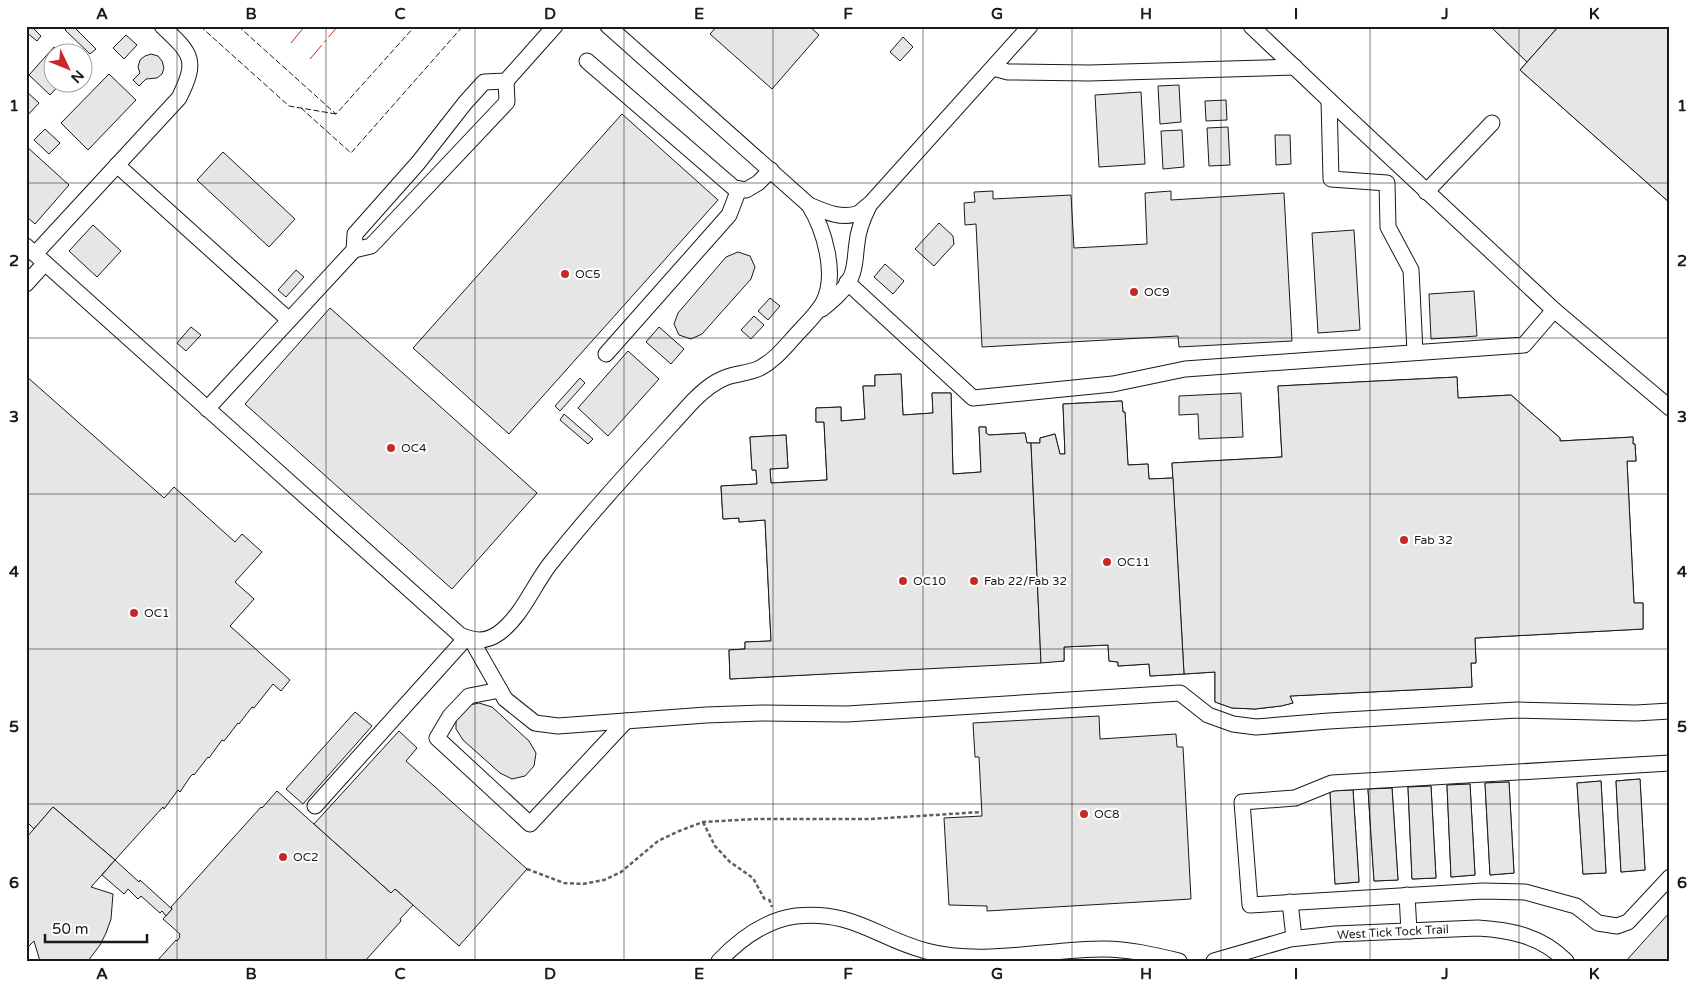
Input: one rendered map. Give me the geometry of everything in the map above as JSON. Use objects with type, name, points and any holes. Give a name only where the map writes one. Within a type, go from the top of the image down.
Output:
[{"type":"street","points":[[26,284],[36,254],[179,98],[190,71],[189,58],[184,46],[162,26]]},
{"type":"street","points":[[207,409],[354,250],[371,246],[507,102],[506,82],[554,26]]},
{"type":"street","points":[[608,26],[809,204],[827,213],[842,215],[858,213],[871,203],[1030,26]]},
{"type":"street","points":[[1251,26],[1554,310],[1670,408]]},
{"type":"street","points":[[587,61],[734,188],[746,190],[758,183],[771,170]]},
{"type":"street","points":[[993,68],[1008,72],[1089,73],[1295,67]]},
{"type":"street","points":[[354,250],[355,234],[418,163],[484,82],[506,82]]},
{"type":"street","points":[[1329,100],[1331,179],[1386,183],[1388,228],[1411,270],[1415,352]]},
{"type":"street","points":[[1426,192],[1492,123]]},
{"type":"street","points":[[441,133],[462,151]]},
{"type":"street","points":[[117,165],[289,320]]},
{"type":"street","points":[[606,354],[728,215],[739,189]]},
{"type":"street","points":[[36,254],[452,629],[469,639],[486,640],[497,635],[509,625],[551,563],[693,401],[715,383],[727,377],[758,369],[770,362],[815,314],[829,303],[847,282],[855,262],[857,241],[862,222],[871,203]]},
{"type":"street","points":[[809,204],[818,219],[825,243],[829,273],[828,289],[823,302],[815,314]]},
{"type":"street","points":[[847,282],[973,398],[1113,384],[1185,369],[1524,345],[1554,310]]},
{"type":"street","points":[[469,639],[505,699],[535,723],[558,726],[752,714],[847,714],[1180,693],[1208,715],[1233,724],[1256,727],[1517,710],[1636,713],[1670,711]]},
{"type":"street","points":[[315,806],[469,639]]},
{"type":"street","points":[[500,690],[469,696],[450,716],[437,738],[530,824],[626,721]]},
{"type":"street","points":[[1670,763],[1332,783],[1296,798],[1242,802],[1250,905],[1483,891],[1525,892],[1576,906],[1598,923],[1617,926],[1628,922],[1670,877]]},
{"type":"street","points":[[1407,895],[1409,931]]},
{"type":"street","points":[[1290,902],[1294,938]]},
{"type":"street","points":[[719,961],[732,947],[750,933],[771,923],[794,916],[819,915],[840,917],[856,922],[926,951],[964,957],[1104,949],[1134,951],[1179,961]]},
{"type":"street","name":"West Tick Tock Trail","points":[[1214,961],[1294,938],[1335,934],[1478,928],[1500,929],[1526,935],[1546,944],[1566,961]]},
{"type":"path","points":[[527,869],[564,883],[583,884],[604,880],[621,872],[658,841],[703,822],[754,819],[871,819],[982,812]]},
{"type":"path","points":[[703,822],[715,846],[730,862],[753,878],[765,900]]},
{"type":"building","points":[[26,26],[31,26],[41,36],[37,41],[26,32]]},
{"type":"building","points":[[68,26],[73,26],[89,42],[78,42],[65,30]]},
{"type":"building","points":[[717,26],[809,26],[819,35],[772,89],[710,34]]},
{"type":"building","points":[[1490,26],[1670,26],[1670,203],[1520,70],[1527,62]]},
{"type":"building","points":[[1490,26],[1559,26],[1527,62]]},
{"type":"building","points":[[1559,26],[1670,26],[1670,203],[1520,70]]},
{"type":"building","points":[[126,35],[137,45],[124,59],[113,48]]},
{"type":"building","points":[[903,37],[913,47],[900,61],[890,52]]},
{"type":"building","points":[[151,54],[158,56],[162,61],[164,68],[162,74],[157,78],[146,79],[139,86],[133,80],[140,73],[138,67],[140,60]]},
{"type":"building","points":[[42,60],[42,87],[29,75]]},
{"type":"building","points":[[109,74],[136,100],[88,150],[61,123]]},
{"type":"building","points":[[1179,85],[1181,122],[1160,124],[1158,86]]},
{"type":"building","points":[[26,91],[39,103],[26,117]]},
{"type":"building","points":[[1141,92],[1145,164],[1099,167],[1095,95]]},
{"type":"building","points":[[1226,100],[1227,120],[1206,121],[1205,101]]},
{"type":"building","name":"OC5","points":[[622,114],[718,200],[509,434],[413,348]]},
{"type":"building","points":[[1228,127],[1230,165],[1209,166],[1207,128]]},
{"type":"building","points":[[45,129],[60,143],[49,154],[34,140]]},
{"type":"building","points":[[1182,130],[1184,167],[1163,169],[1161,131]]},
{"type":"building","points":[[1275,135],[1290,135],[1291,164],[1276,165]]},
{"type":"building","points":[[26,146],[69,185],[35,224],[26,216]]},
{"type":"building","points":[[223,152],[295,219],[269,247],[197,180]]},
{"type":"building","name":"OC9","points":[[993,191],[993,199],[1071,195],[1074,248],[1147,244],[1145,193],[1171,191],[1171,200],[1284,193],[1292,341],[1179,347],[1178,336],[982,347],[976,224],[965,225],[964,203],[975,202],[974,192]]},
{"type":"building","points":[[939,223],[953,236],[954,244],[934,266],[915,249]]},
{"type":"building","points":[[93,225],[121,251],[97,277],[69,251]]},
{"type":"building","points":[[1354,230],[1360,330],[1318,333],[1312,233]]},
{"type":"building","points":[[738,252],[750,256],[755,267],[751,279],[702,334],[691,339],[679,335],[674,324],[678,313],[726,257]]},
{"type":"building","points":[[885,264],[904,281],[893,294],[874,277]]},
{"type":"building","points":[[296,270],[304,277],[286,297],[278,290]]},
{"type":"building","points":[[1474,291],[1477,336],[1431,339],[1429,294]]},
{"type":"building","points":[[770,298],[780,306],[768,320],[758,311]]},
{"type":"building","name":"OC4","points":[[330,308],[537,493],[452,589],[245,404]]},
{"type":"building","points":[[754,316],[764,325],[751,339],[741,330]]},
{"type":"building","points":[[191,327],[201,335],[186,351],[177,343]]},
{"type":"building","points":[[659,327],[684,349],[671,364],[646,342]]},
{"type":"building","points":[[628,351],[659,379],[608,436],[578,408]]},
{"type":"building","name":"Fab 22/Fab 32","points":[[901,374],[903,415],[933,413],[932,393],[951,393],[953,474],[981,472],[979,427],[986,427],[986,433],[989,435],[1025,433],[1027,443],[1040,443],[1040,438],[1055,434],[1060,454],[1065,454],[1063,404],[1122,401],[1123,412],[1125,412],[1128,465],[1148,464],[1149,479],[1173,478],[1184,674],[1150,676],[1149,664],[1118,666],[1118,662],[1109,661],[1108,645],[1064,647],[1064,661],[730,679],[729,650],[745,649],[745,642],[771,641],[765,520],[739,522],[739,518],[723,519],[721,486],[757,484],[756,470],[752,470],[750,437],[786,435],[788,468],[770,469],[771,483],[827,480],[824,422],[816,422],[816,408],[841,407],[841,421],[865,419],[863,386],[875,386],[875,375]]},
{"type":"building","name":"Fab 22/Fab 32","points":[[901,374],[903,415],[933,413],[932,393],[951,393],[953,474],[981,472],[979,427],[986,427],[986,433],[989,435],[1025,433],[1027,443],[1031,443],[1041,663],[730,679],[729,650],[745,649],[745,642],[771,641],[765,520],[739,522],[739,518],[723,519],[721,486],[757,484],[756,470],[752,470],[750,437],[786,435],[788,468],[770,469],[771,483],[827,480],[824,422],[816,422],[816,408],[841,407],[841,421],[865,419],[863,386],[875,386],[875,375]]},
{"type":"building","name":"OC1","points":[[26,376],[164,498],[174,487],[235,542],[242,534],[262,552],[235,582],[254,599],[230,626],[290,680],[281,691],[273,684],[254,708],[252,707],[194,775],[190,777],[180,792],[178,790],[164,809],[163,807],[115,860],[53,807],[34,829],[26,821]]},
{"type":"building","name":"Fab 32","points":[[1457,377],[1458,398],[1511,395],[1560,438],[1560,441],[1633,437],[1636,461],[1627,461],[1634,603],[1643,603],[1643,629],[1475,638],[1476,663],[1471,663],[1472,687],[1290,696],[1293,703],[1255,709],[1232,708],[1215,702],[1215,672],[1184,674],[1172,463],[1282,457],[1278,386]]},
{"type":"building","name":"Fab 32","points":[[1457,377],[1458,398],[1511,395],[1560,438],[1560,441],[1633,437],[1636,461],[1627,461],[1634,603],[1643,603],[1643,629],[1475,638],[1476,663],[1471,663],[1472,687],[1290,696],[1293,703],[1255,709],[1232,708],[1215,702],[1215,672],[1184,674],[1172,463],[1282,457],[1278,386]]},
{"type":"building","points":[[580,378],[585,383],[560,411],[555,406]]},
{"type":"building","points":[[1241,393],[1243,437],[1199,439],[1198,414],[1179,415],[1179,396]]},
{"type":"building","name":"OC11","points":[[1122,401],[1123,412],[1125,412],[1128,465],[1148,464],[1149,479],[1173,478],[1184,674],[1150,676],[1149,664],[1118,666],[1118,662],[1109,661],[1108,645],[1064,647],[1064,661],[1041,663],[1031,443],[1040,443],[1040,438],[1055,434],[1060,454],[1065,454],[1063,404]]},
{"type":"building","points":[[564,414],[593,439],[588,444],[560,420]]},
{"type":"building","points":[[479,703],[492,707],[529,741],[536,753],[534,766],[525,776],[512,779],[500,773],[463,740],[456,729],[456,715],[465,706]]},
{"type":"building","points":[[355,712],[372,726],[303,804],[286,789]]},
{"type":"building","name":"OC8","points":[[1099,716],[1100,739],[1176,734],[1177,747],[1183,747],[1191,899],[987,911],[987,906],[949,905],[944,818],[982,816],[979,757],[975,757],[973,723]]},
{"type":"building","points":[[399,731],[417,748],[406,761],[527,869],[459,946],[395,889],[391,893],[314,824]]},
{"type":"building","points":[[1640,779],[1645,870],[1621,872],[1616,781]]},
{"type":"building","points":[[1640,779],[1645,870],[1621,872],[1616,781]]},
{"type":"building","points":[[1601,781],[1606,873],[1583,874],[1577,783]]},
{"type":"building","points":[[1601,781],[1606,873],[1583,874],[1577,783]]},
{"type":"building","points":[[1509,782],[1514,873],[1490,875],[1485,783]]},
{"type":"building","points":[[1509,782],[1514,873],[1490,875],[1485,783]]},
{"type":"building","points":[[1470,784],[1475,875],[1451,877],[1447,785]]},
{"type":"building","points":[[1470,784],[1475,875],[1451,877],[1447,785]]},
{"type":"building","points":[[1431,786],[1436,878],[1412,879],[1408,787]]},
{"type":"building","points":[[1431,786],[1436,878],[1412,879],[1408,787]]},
{"type":"building","points":[[1392,788],[1398,880],[1374,881],[1368,789]]},
{"type":"building","points":[[1392,788],[1398,880],[1374,881],[1368,789]]},
{"type":"building","points":[[1353,790],[1359,882],[1335,884],[1330,791]]},
{"type":"building","points":[[1353,790],[1359,882],[1335,884],[1330,791]]},
{"type":"building","name":"OC2","points":[[277,791],[391,893],[395,889],[413,905],[365,961],[157,961],[180,937],[180,934],[163,919],[172,909],[171,907]]},
{"type":"building","points":[[53,807],[115,860],[91,887],[113,894],[111,919],[106,933],[88,961],[40,961],[34,941],[26,949],[26,838]]},
{"type":"building","points":[[115,860],[172,909],[166,916],[141,896],[138,899],[128,889],[124,894],[102,875]]},
{"type":"building","points":[[1670,912],[1670,961],[1626,961]]},
{"type":"fence","points":[[200,26],[289,106],[336,114]]},
{"type":"fence","points":[[238,26],[336,114],[415,26]]},
{"type":"fence","points":[[301,108],[351,153],[463,26]]},
{"type":"power","points":[[291,43],[305,26]]},
{"type":"power","points":[[310,59],[338,26]]},
{"type":"place","name":"OC5","points":[[565,274]]},
{"type":"place","name":"OC9","points":[[1134,292]]},
{"type":"place","name":"OC4","points":[[391,448]]},
{"type":"place","name":"Fab 32","points":[[1404,540]]},
{"type":"place","name":"OC11","points":[[1107,562]]},
{"type":"place","name":"OC10","points":[[903,581]]},
{"type":"place","name":"Fab 22/Fab 32","points":[[974,581]]},
{"type":"place","name":"OC1","points":[[134,613]]},
{"type":"place","name":"OC8","points":[[1084,814]]},
{"type":"place","name":"OC2","points":[[283,857]]}]
